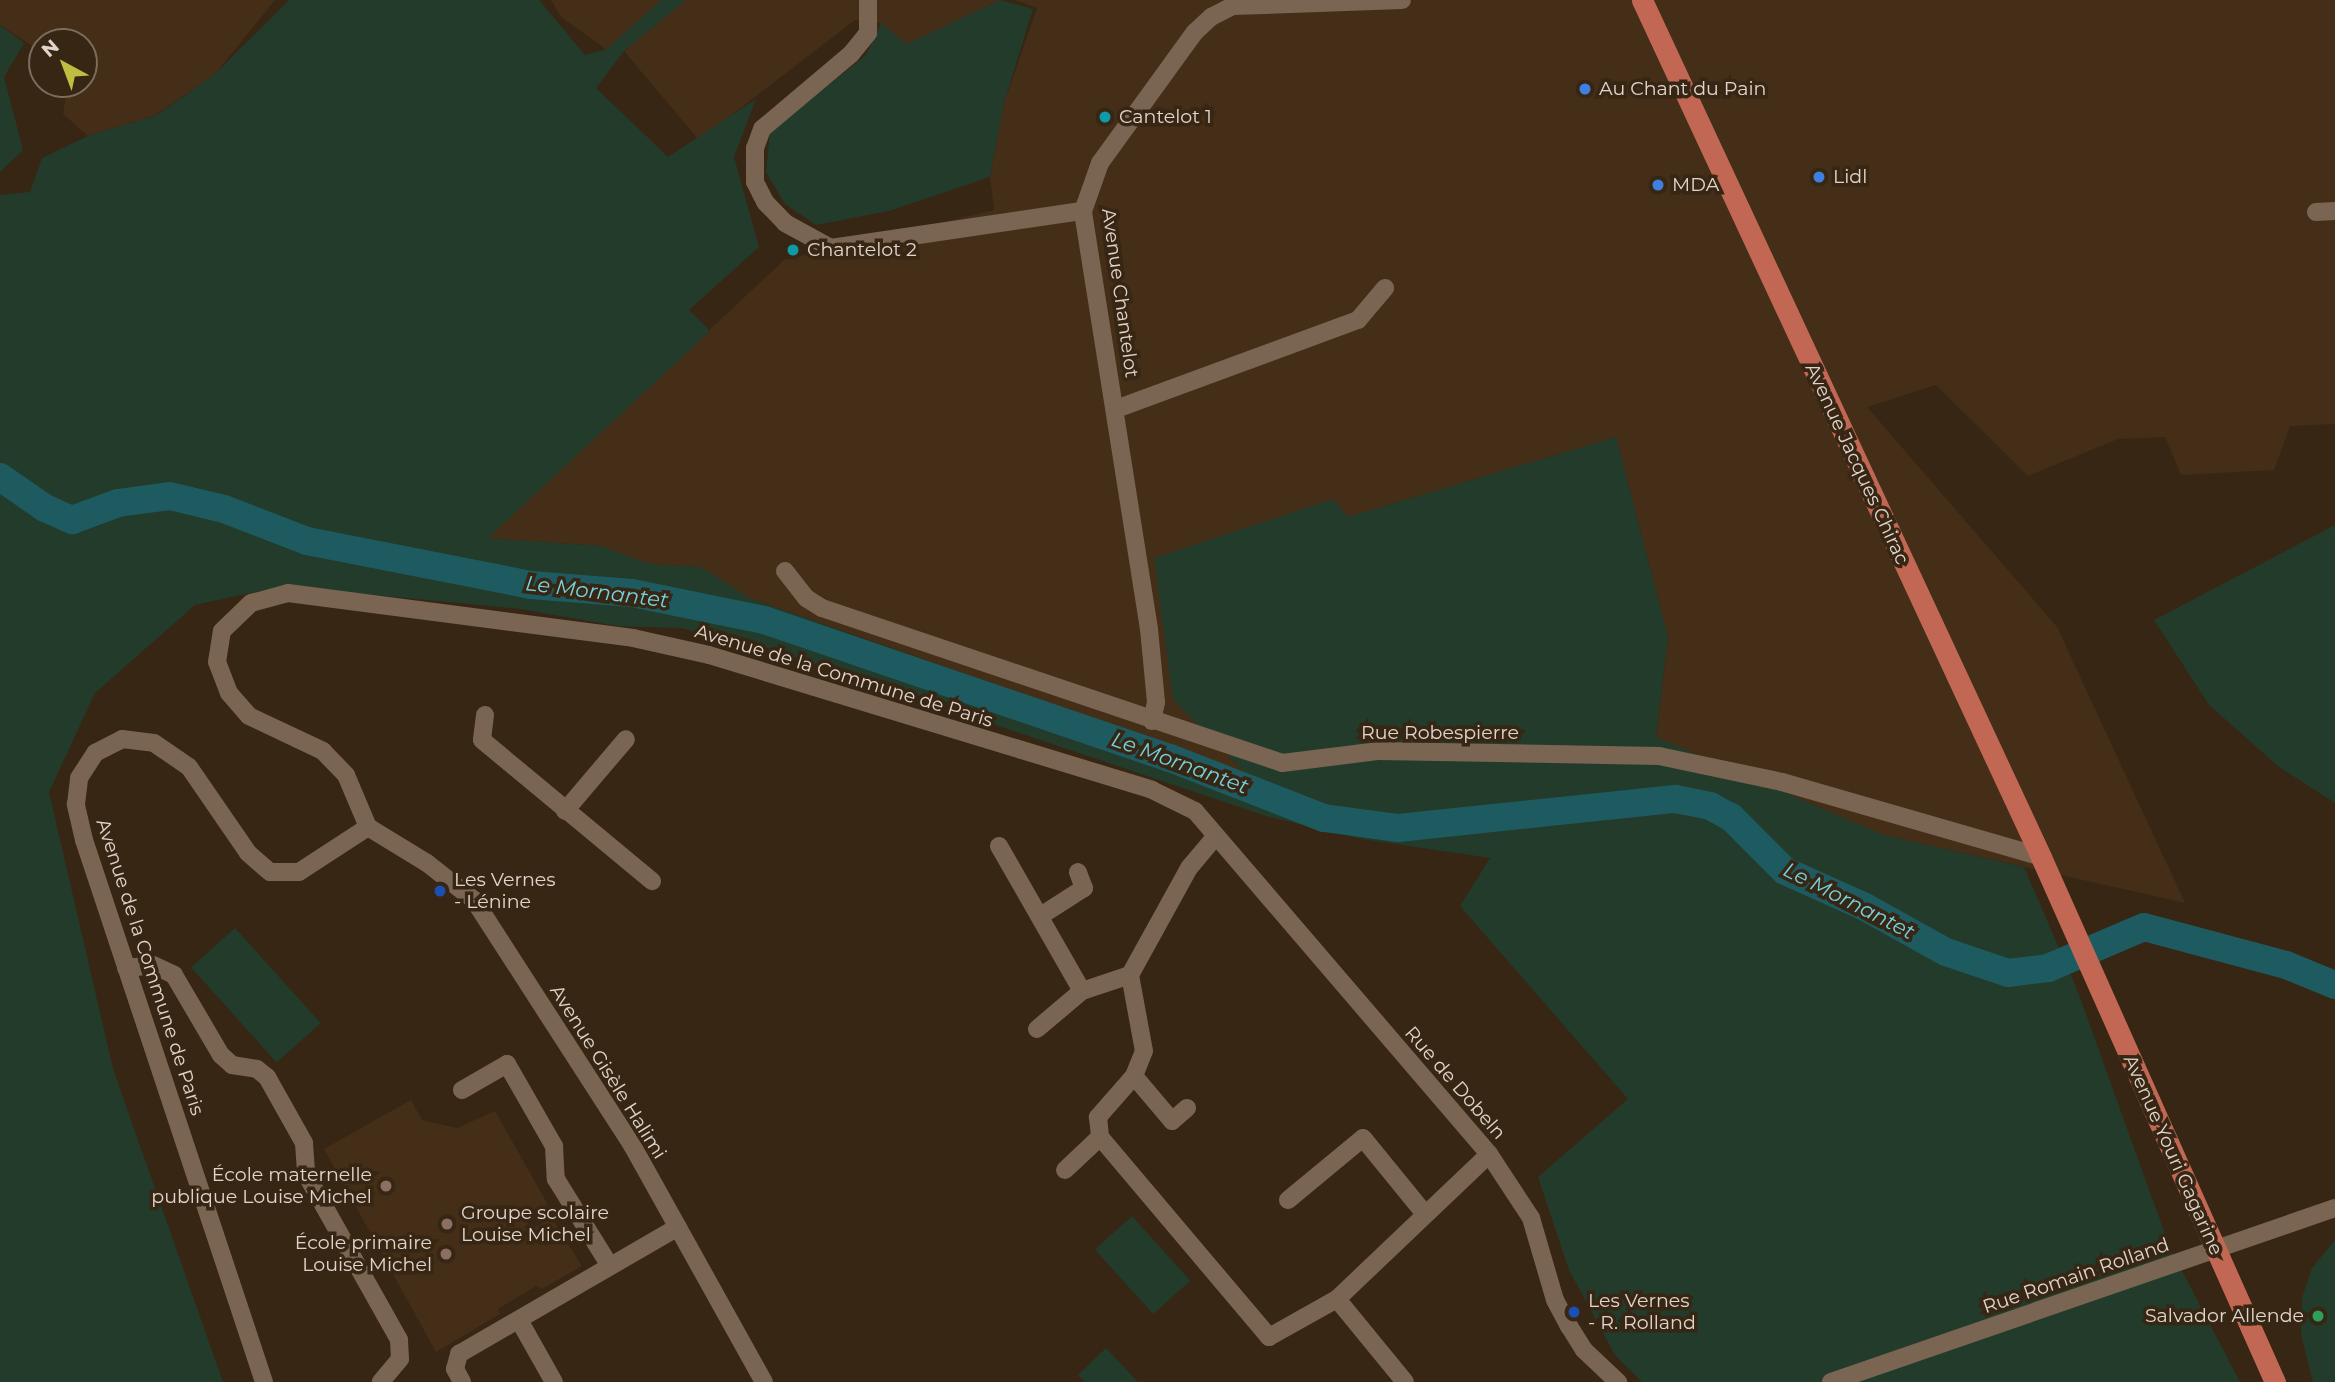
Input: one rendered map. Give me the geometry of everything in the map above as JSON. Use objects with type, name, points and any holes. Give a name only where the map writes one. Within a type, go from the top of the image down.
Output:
[{"type":"main road","name":"Avenue Jacques Chirac","points":[[1642,0],[2072,928]]},
{"type":"main road","name":"Avenue Youri Gagarine","points":[[2072,928],[2275,1382]]},
{"type":"street","points":[[868,0],[867,33],[852,54],[762,129],[755,148],[755,182],[765,202],[785,223],[831,248],[1083,211]]},
{"type":"street","name":"Avenue Chantelot","points":[[1152,721],[1156,702],[1149,629],[1083,211],[1100,163],[1195,32],[1210,17],[1233,6],[1402,0]]},
{"type":"street","points":[[2316,212],[2335,211]]},
{"type":"street","points":[[1116,409],[1358,320],[1385,288]]},
{"type":"street","name":"Rue Robespierre","points":[[785,571],[806,598],[821,608],[1282,763],[1379,751],[1659,756],[1782,782],[2041,857]]},
{"type":"street","name":"Avenue de la Commune de Paris","points":[[264,1382],[83,840],[76,804],[79,778],[94,753],[122,738],[154,743],[189,767],[248,853],[270,872],[299,872],[368,827],[346,775],[323,751],[249,716],[229,693],[217,662],[222,631],[251,603],[288,593],[633,638],[709,654],[1152,789],[1195,811],[1216,837]]},
{"type":"street","points":[[485,715],[482,740],[652,881]]},
{"type":"street","points":[[565,811],[626,739]]},
{"type":"street","name":"Avenue Gisèle Halimi","points":[[368,827],[427,863],[474,900],[632,1145],[764,1382]]},
{"type":"street","points":[[1216,837],[1189,868],[1130,975],[1144,1051],[1134,1076],[1098,1117],[1100,1137],[1142,1190],[1269,1337],[1337,1299],[1489,1154]]},
{"type":"street","name":"Rue de Dobeln","points":[[1216,837],[1489,1154],[1531,1218],[1555,1300],[1569,1326],[1584,1350],[1618,1382]]},
{"type":"street","points":[[999,846],[1042,915],[1082,991]]},
{"type":"street","points":[[1042,915],[1084,888],[1078,872]]},
{"type":"street","points":[[126,968],[153,965],[174,975],[220,1055],[232,1065],[257,1069],[267,1077],[304,1143],[306,1174],[399,1340],[400,1359],[381,1382]]},
{"type":"street","points":[[1037,1029],[1082,991],[1130,975]]},
{"type":"street","points":[[461,1090],[507,1065],[554,1146],[556,1179],[610,1266]]},
{"type":"street","points":[[1134,1076],[1172,1121],[1187,1108]]},
{"type":"street","points":[[1065,1170],[1100,1137]]},
{"type":"street","points":[[1288,1200],[1363,1138],[1425,1214]]},
{"type":"street","name":"Rue Romain Rolland","points":[[1831,1382],[2335,1208]]},
{"type":"street","points":[[462,1382],[455,1369],[459,1354],[678,1227]]},
{"type":"street","points":[[1337,1299],[1405,1382]]},
{"type":"street","points":[[519,1320],[554,1382]]},
{"type":"shaded area","points":[[0,0],[275,0],[215,74],[156,115],[88,136],[63,114],[66,98],[98,98],[98,28],[28,28],[28,43],[0,25]]},
{"type":"shaded area","points":[[551,0],[661,0],[607,50],[561,17]]},
{"type":"shaded area","points":[[686,0],[1000,0],[907,44],[881,23],[855,20],[699,140],[624,51]]},
{"type":"shaded area","points":[[1015,0],[2335,0],[2335,424],[2290,426],[2274,470],[2181,475],[2165,437],[2118,439],[2028,476],[1936,385],[1867,407],[2057,627],[2185,903],[1884,835],[1656,738],[1668,637],[1616,437],[1348,517],[1248,773],[749,598],[701,567],[649,564],[601,546],[488,538],[784,260],[994,210],[990,177],[1004,103],[1037,8]]},
{"type":"shaded area","name":"Groupe scolaire Louise Michel","points":[[411,1100],[422,1120],[457,1128],[495,1111],[548,1205],[525,1218],[531,1229],[552,1218],[582,1266],[542,1289],[536,1286],[498,1309],[500,1314],[436,1352],[324,1149]]},
{"type":"green space","points":[[289,0],[539,0],[585,55],[607,49],[661,0],[686,0],[624,51],[596,88],[668,157],[756,99],[734,157],[759,247],[689,310],[710,331],[488,538],[601,546],[649,564],[701,567],[749,598],[1246,773],[1173,700],[1154,558],[1333,499],[1348,517],[1616,437],[1668,637],[1656,737],[1884,835],[2024,867],[2078,992],[2170,1248],[2240,1382],[1642,1382],[1615,1355],[1569,1270],[1538,1177],[1628,1099],[1460,906],[1490,858],[1362,839],[1266,816],[767,648],[680,628],[617,626],[520,609],[283,586],[195,605],[95,693],[49,792],[113,1069],[223,1382],[0,1382],[0,195],[30,192],[42,158],[88,136],[157,115],[215,74]]},
{"type":"green space","points":[[1000,0],[1033,9],[1004,103],[990,177],[889,211],[816,225],[785,204],[766,172],[770,132],[866,55],[881,23],[907,44]]},
{"type":"green space","points":[[0,25],[24,43],[4,77],[23,150],[0,172]]},
{"type":"green space","points":[[2335,525],[2335,803],[2279,767],[2209,705],[2154,620]]},
{"type":"green space","points":[[235,928],[321,1023],[277,1063],[191,967]]},
{"type":"green space","points":[[1132,1216],[1190,1281],[1153,1314],[1095,1249]]},
{"type":"green space","name":"Salvador Allende","points":[[2335,1240],[2335,1382],[2313,1382],[2301,1334],[2302,1297],[2312,1268]]},
{"type":"green space","points":[[1106,1348],[1138,1382],[1085,1382],[1078,1375]]},
{"type":"waterway","name":"Le Mornantet","points":[[0,477],[45,508],[72,520],[118,503],[170,496],[224,509],[307,541],[531,585],[632,593],[764,620],[1170,758],[1324,818],[1398,828],[1675,799],[1710,806],[1731,817],[1785,871],[1865,907],[1946,952],[2008,973],[2048,968],[2144,927],[2286,965],[2335,985]]},
{"type":"place","name":"Au Chant du Pain","points":[[1585,89]]},
{"type":"place","name":"Cantelot 1","points":[[1105,117]]},
{"type":"place","name":"Lidl","points":[[1819,177]]},
{"type":"place","name":"MDA","points":[[1658,185]]},
{"type":"place","name":"Chantelot 2","points":[[793,250]]},
{"type":"place","name":"Les Vernes - Lénine","points":[[440,891]]},
{"type":"place","name":"École maternelle publique Louise Michel","points":[[386,1186]]},
{"type":"place","name":"Groupe scolaire Louise Michel","points":[[447,1224]]},
{"type":"place","name":"École primaire Louise Michel","points":[[446,1254]]},
{"type":"place","name":"Les Vernes - R. Rolland","points":[[1574,1312]]},
{"type":"place","name":"Salvador Allende","points":[[2318,1316]]}]
